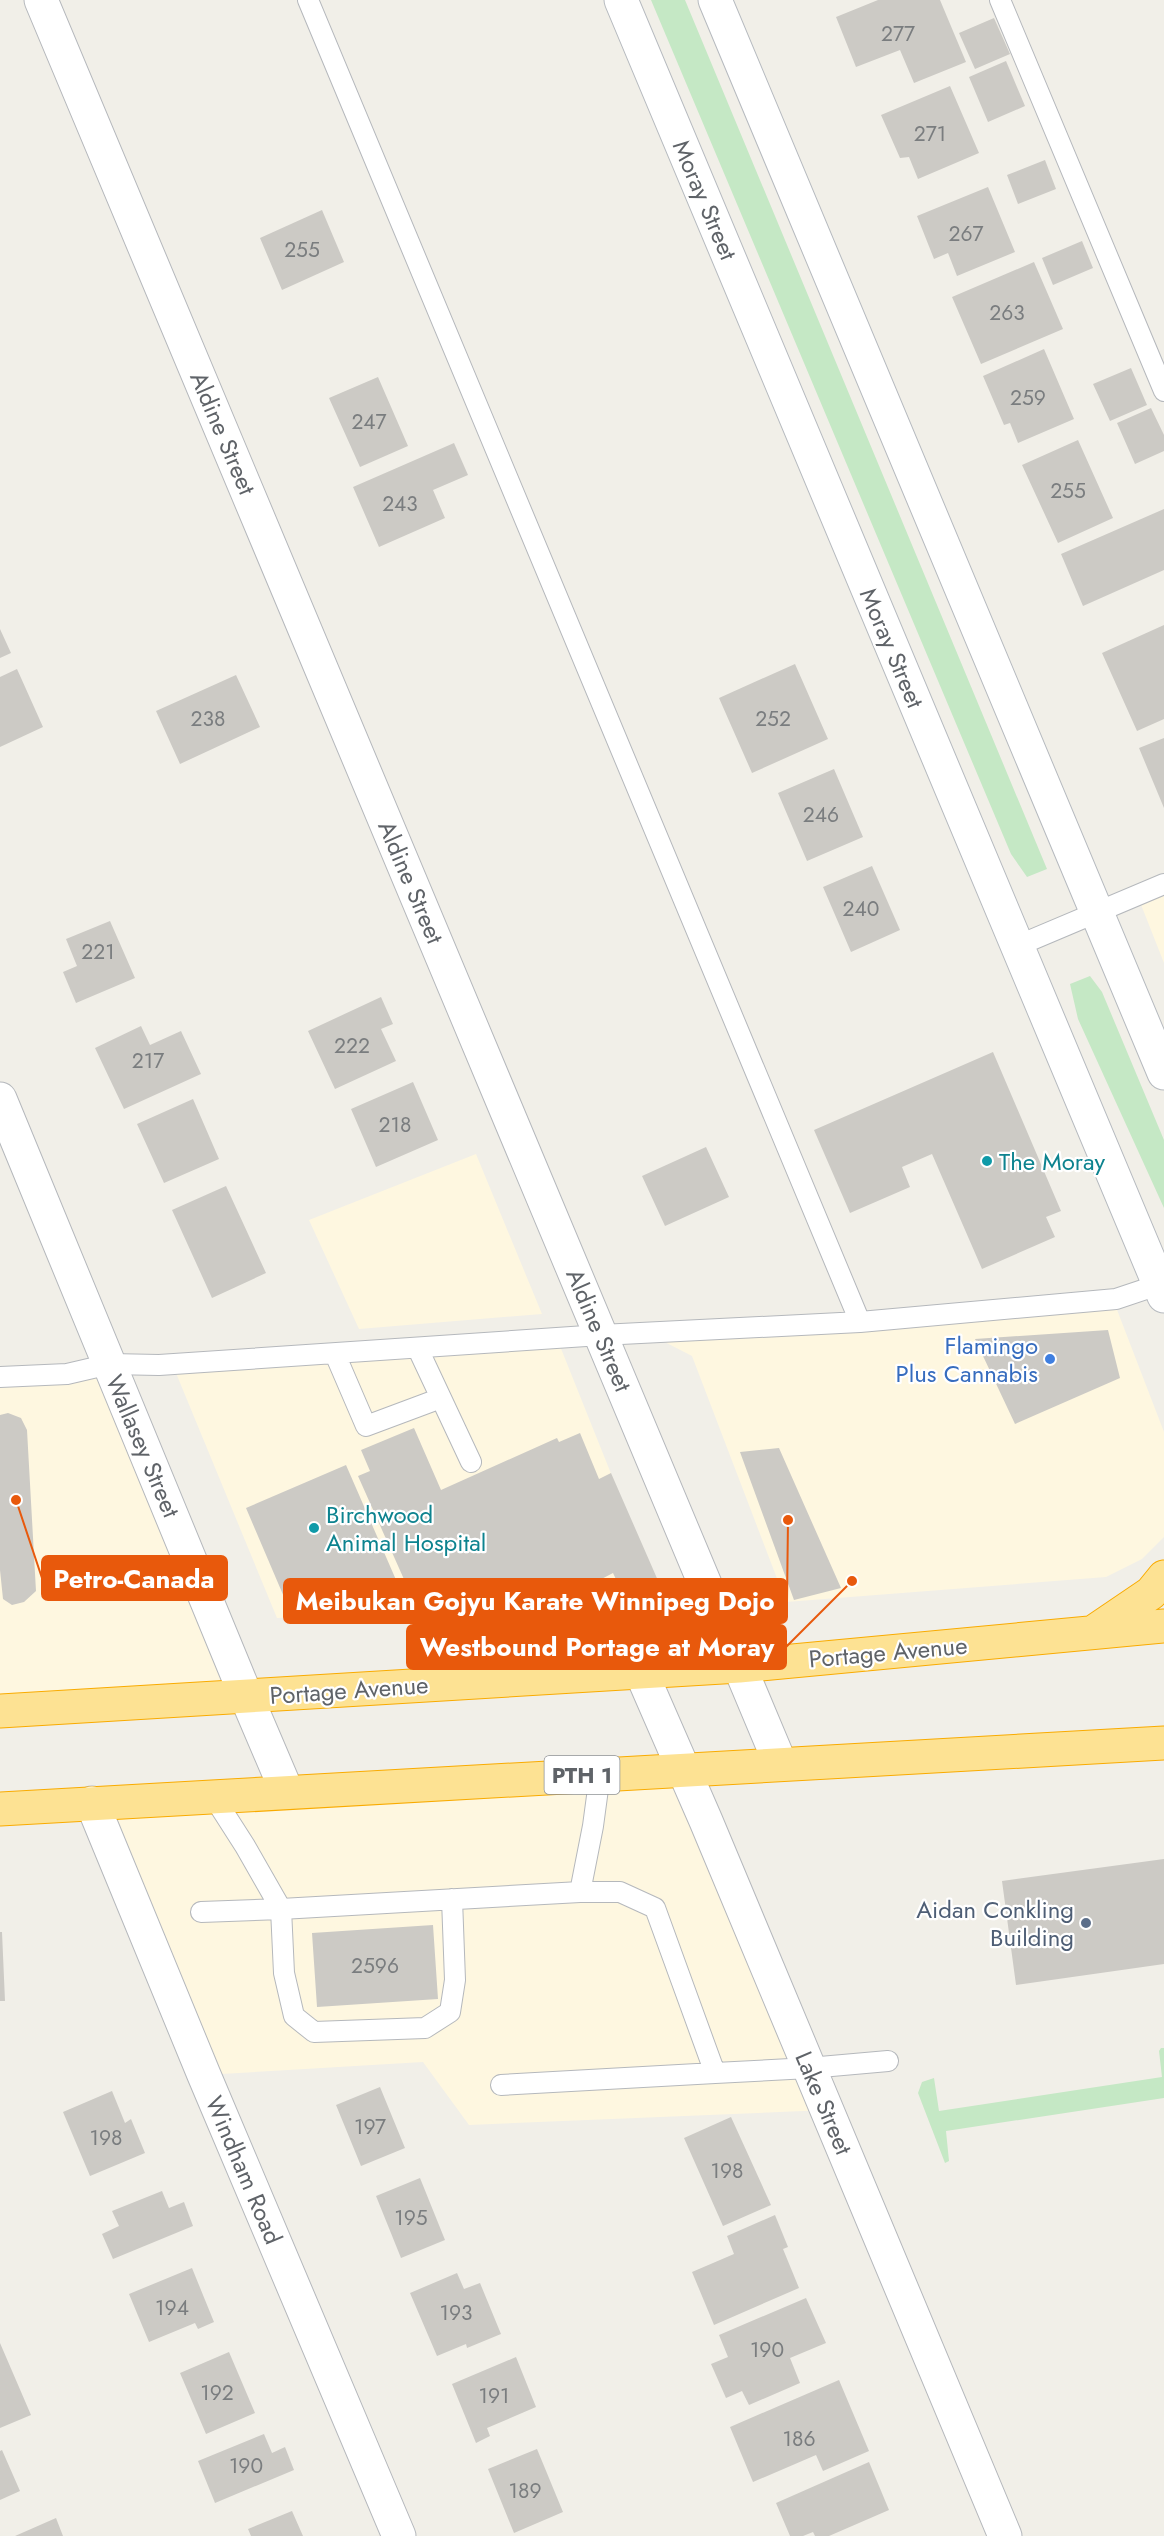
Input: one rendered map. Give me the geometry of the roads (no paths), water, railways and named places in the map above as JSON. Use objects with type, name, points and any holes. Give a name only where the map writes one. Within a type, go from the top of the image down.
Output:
[{"type":"highway","points":[[1094,1631],[1151,1593],[1164,1577]]},
{"type":"highway","name":"Portage Avenue","points":[[0,1711],[739,1666],[1164,1626]]},
{"type":"highway","name":"PTH 1","points":[[0,1809],[1164,1743]]},
{"type":"street","name":"Aldine Street","points":[[41,0],[780,1763]]},
{"type":"street","name":"Moray Street","points":[[621,0],[1017,946],[1163,1288]]},
{"type":"street","points":[[716,0],[1099,912],[1164,1073]]},
{"type":"street","name":"Wallasey Street","points":[[0,1099],[287,1792]]},
{"type":"street","name":"Lake Street","points":[[641,1672],[685,1769],[1005,2536]]},
{"type":"street","name":"Windham Road","points":[[92,1803],[399,2536]]},
{"type":"lane","points":[[308,0],[860,1322]]},
{"type":"lane","points":[[1000,0],[1164,391]]},
{"type":"lane","points":[[1017,946],[1164,885]]},
{"type":"lane","points":[[0,1377],[67,1374],[110,1364],[159,1365],[601,1335],[860,1322],[1116,1299],[1163,1288]]},
{"type":"lane","points":[[418,1349],[471,1462]]},
{"type":"lane","points":[[335,1354],[366,1426],[441,1398]]},
{"type":"lane","points":[[580,1892],[600,1774]]},
{"type":"lane","points":[[213,1796],[246,1846],[281,1909],[284,1973],[294,2016],[314,2032],[425,2028],[450,2012],[454,1980],[452,1899]]},
{"type":"lane","points":[[201,1912],[580,1892],[620,1892],[655,1908],[715,2073]]},
{"type":"lane","points":[[501,2085],[809,2068],[888,2061]]},
{"type":"place","name":"The Moray","points":[[987,1161]]},
{"type":"place","name":"Flamingo Plus Cannabis","points":[[1050,1359]]},
{"type":"place","name":"Petro-Canada","points":[[16,1500]]},
{"type":"place","name":"Meibukan Gojyu Karate Winnipeg Dojo","points":[[788,1520]]},
{"type":"place","name":"Birchwood Animal Hospital","points":[[314,1528]]},
{"type":"place","name":"Westbound Portage at Moray","points":[[852,1581]]},
{"type":"place","name":"Aidan Conkling Building","points":[[1086,1923]]}]
